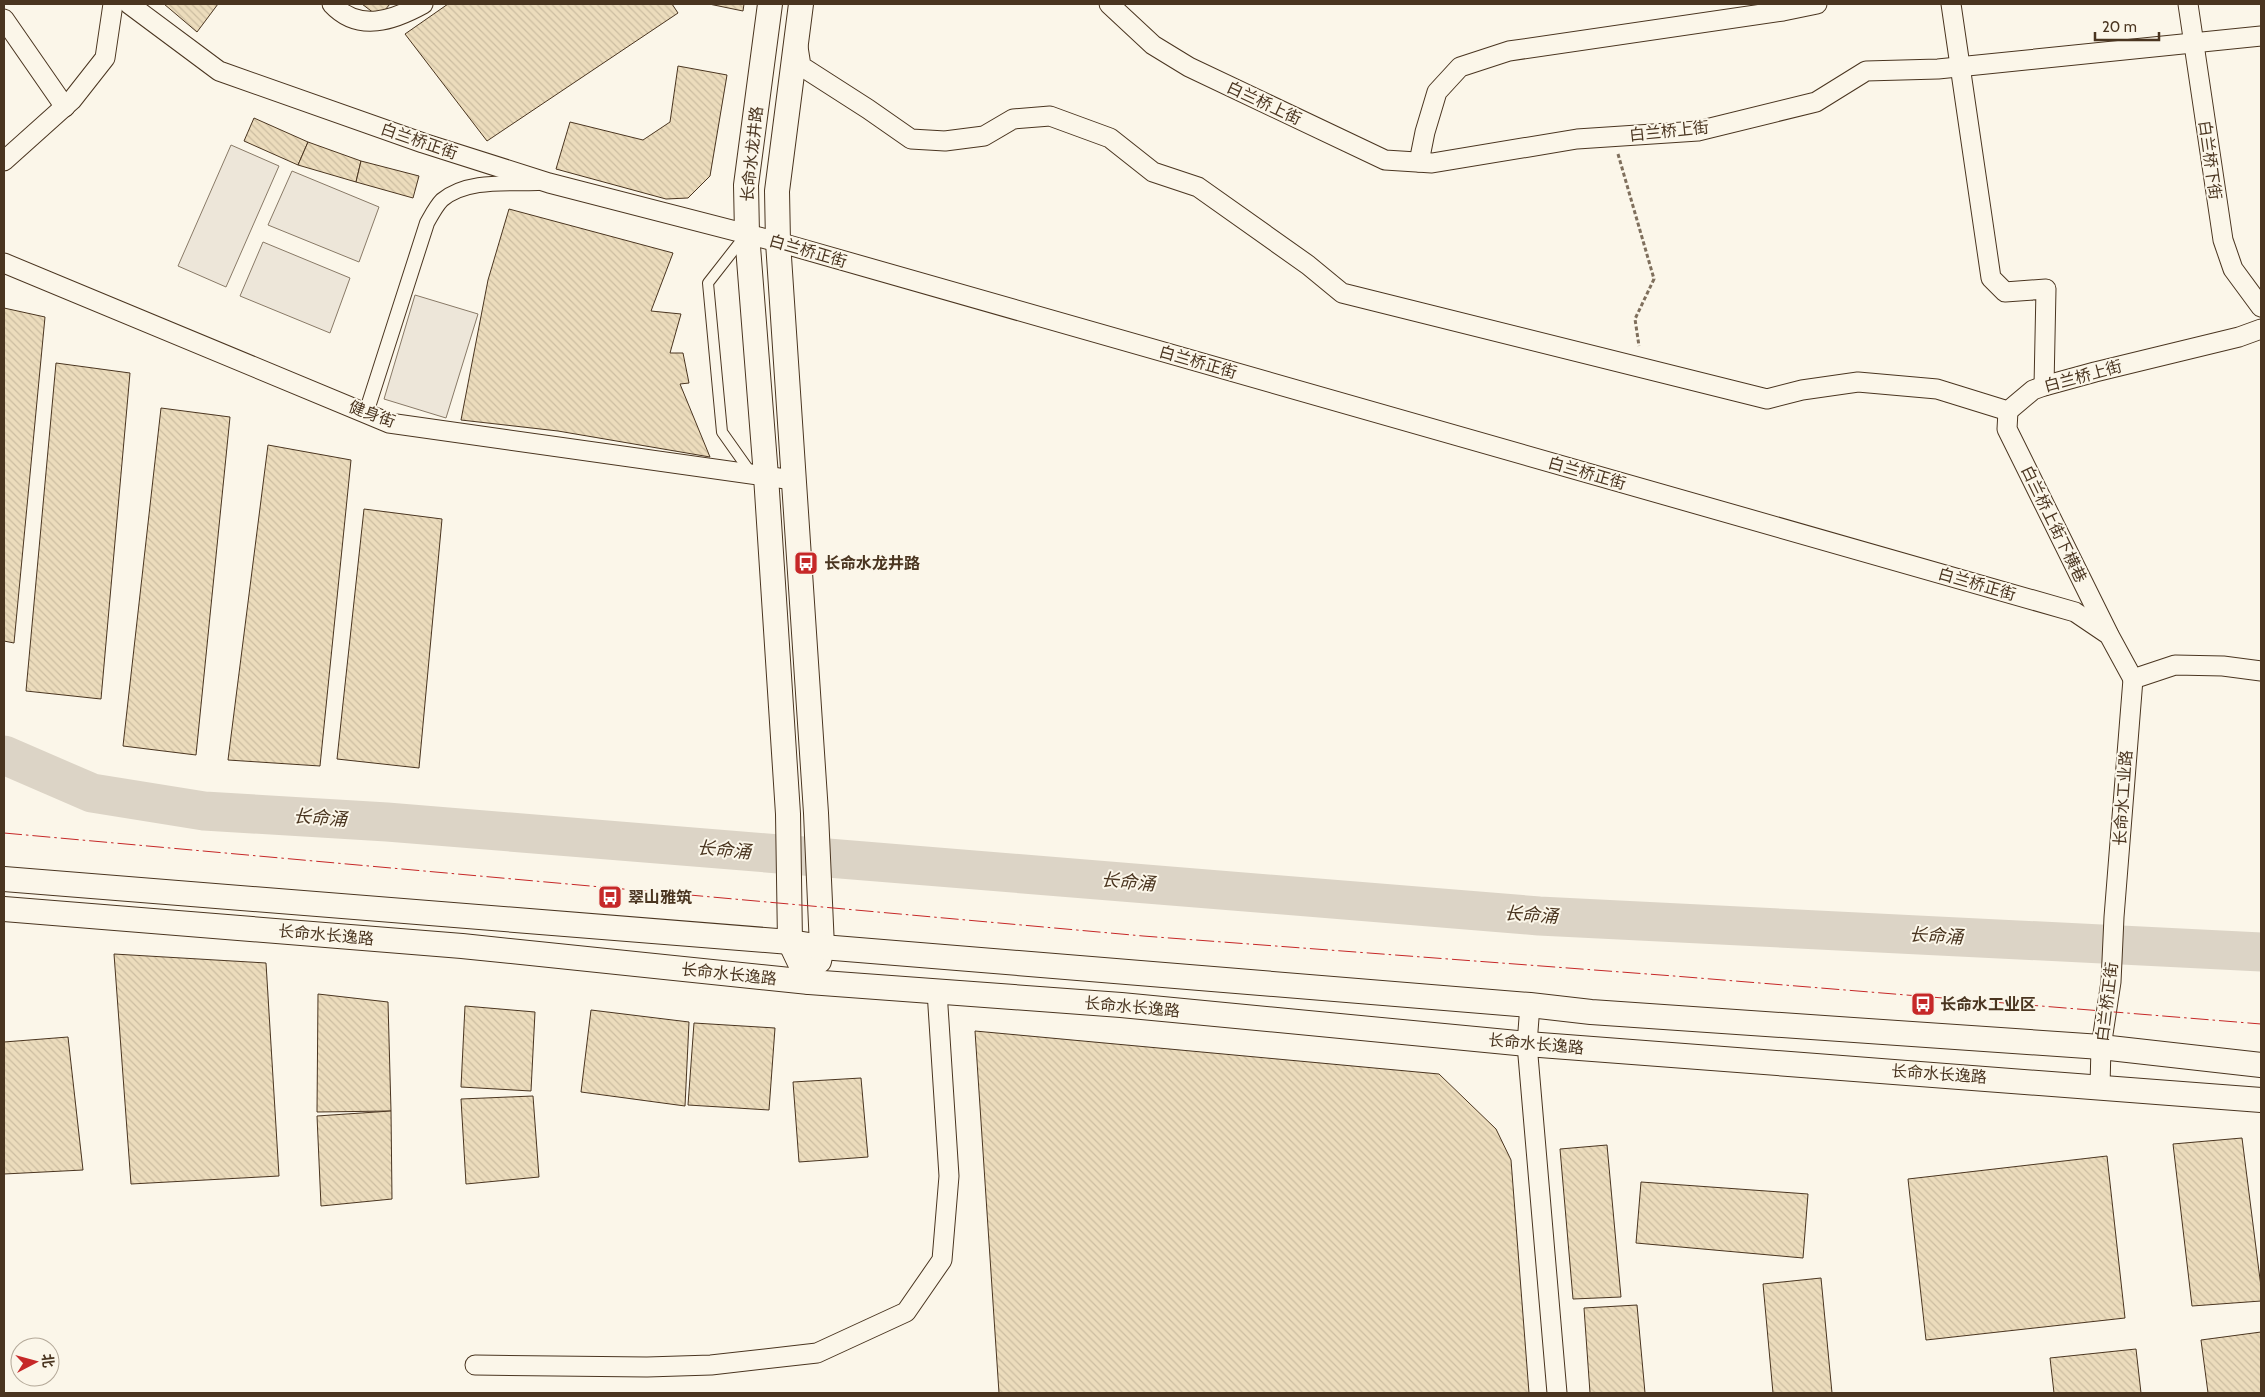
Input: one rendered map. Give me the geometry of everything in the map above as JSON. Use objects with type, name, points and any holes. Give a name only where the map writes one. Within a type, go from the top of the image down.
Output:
[{"type":"street","points":[[4,159],[65,106],[105,58],[113,4]]},
{"type":"street","name":"白兰桥正街","points":[[130,4],[219,71],[423,143],[549,183],[778,242],[2075,612],[2109,635],[2133,679]]},
{"type":"street","points":[[332,4],[352,17],[375,22],[402,16],[423,4]]},
{"type":"street","name":"长命水龙井路","points":[[770,4],[746,185],[747,234],[759,475],[788,814],[790,942]]},
{"type":"street","name":"长命水龙井路","points":[[801,4],[777,191],[778,242],[816,812],[822,947]]},
{"type":"street","name":"白兰桥上街","points":[[1109,4],[1153,45],[1188,67],[1385,160],[1432,163],[1577,139],[1698,131],[1816,102],[1866,71],[1960,66],[2261,36]]},
{"type":"street","points":[[1419,162],[1436,92],[1460,68],[1509,51],[1817,4]]},
{"type":"street","points":[[1951,4],[1991,278],[2005,292],[2046,289],[2044,386]]},
{"type":"street","name":"白兰桥下街","points":[[2188,4],[2223,240],[2233,269],[2261,307]]},
{"type":"street","points":[[4,19],[65,106]]},
{"type":"street","points":[[796,36],[801,66],[911,139],[944,141],[984,136],[1013,119],[1050,116],[1110,138],[1153,172],[1198,187],[1308,265],[1342,293],[1767,399],[1802,390],[1858,382],[1937,389],[2008,411]]},
{"type":"street","points":[[366,413],[427,223],[442,200],[466,188],[490,184],[549,183]]},
{"type":"street","name":"健身街","points":[[4,263],[389,423],[794,480]]},
{"type":"street","name":"白兰桥上街","points":[[2008,411],[2033,390],[2044,386],[2239,337],[2261,329]]},
{"type":"street","name":"白兰桥上街下横巷","points":[[2008,411],[2007,429],[2109,635]]},
{"type":"street","points":[[2133,679],[2175,665],[2223,666],[2261,672]]},
{"type":"street","name":"长命水工业路","points":[[2114,917],[2133,679]]},
{"type":"street","name":"长命水长逸路","points":[[4,879],[790,942],[822,947],[1530,1005],[1600,1013],[2102,1047],[2261,1065]]},
{"type":"street","name":"长命水长逸路","points":[[4,909],[462,946],[812,982],[1121,1005],[1527,1044],[2100,1086],[2261,1100]]},
{"type":"street","name":"白兰桥正街","points":[[2100,1086],[2102,1047],[2111,982],[2114,917]]},
{"type":"street","points":[[790,942],[812,982]]},
{"type":"street","points":[[812,982],[822,947]]},
{"type":"street","points":[[475,1366],[647,1367],[711,1365],[817,1352],[906,1312],[942,1260],[949,1176],[937,991]]},
{"type":"street","points":[[1530,1005],[1527,1044],[1557,1393]]},
{"type":"lane","points":[[747,234],[708,283],[722,432],[759,475]]},
{"type":"path","points":[[1614,137],[1654,279],[1636,319],[1642,367]]},
{"type":"shaded area","points":[[231,145],[279,166],[226,287],[178,266]]},
{"type":"shaded area","points":[[292,171],[379,207],[359,262],[268,225]]},
{"type":"shaded area","points":[[263,242],[350,278],[330,333],[240,296]]},
{"type":"shaded area","points":[[415,295],[478,314],[446,418],[384,399]]},
{"type":"building","points":[[164,4],[218,4],[197,32]]},
{"type":"building","points":[[362,4],[390,4],[379,17]]},
{"type":"building","points":[[448,4],[672,4],[678,13],[487,141],[405,34]]},
{"type":"building","points":[[709,4],[744,4],[743,11]]},
{"type":"building","points":[[678,66],[727,75],[710,176],[688,198],[666,199],[556,169],[570,122],[643,140],[670,122]]},
{"type":"building","points":[[254,118],[308,142],[298,165],[244,141]]},
{"type":"building","points":[[308,142],[361,161],[356,182],[298,165]]},
{"type":"building","points":[[361,161],[419,176],[413,198],[356,182]]},
{"type":"building","points":[[509,209],[673,253],[651,311],[681,314],[670,353],[683,353],[689,383],[680,384],[710,457],[558,431],[461,420],[488,280]]},
{"type":"building","points":[[4,308],[45,317],[14,643],[4,641]]},
{"type":"building","points":[[56,363],[130,373],[101,699],[26,691]]},
{"type":"building","points":[[161,408],[230,417],[196,755],[123,746]]},
{"type":"building","points":[[268,445],[351,460],[320,766],[228,760]]},
{"type":"building","points":[[364,509],[442,519],[419,768],[337,759]]},
{"type":"building","points":[[114,954],[266,963],[279,1176],[131,1184]]},
{"type":"building","points":[[318,994],[388,1002],[391,1111],[317,1112]]},
{"type":"building","points":[[465,1006],[535,1012],[531,1091],[461,1087]]},
{"type":"building","points":[[591,1010],[689,1022],[685,1106],[581,1092]]},
{"type":"building","points":[[694,1023],[775,1028],[769,1110],[688,1105]]},
{"type":"building","points":[[975,1031],[1439,1074],[1496,1129],[1511,1160],[1529,1393],[999,1393]]},
{"type":"building","points":[[68,1037],[83,1170],[4,1174],[4,1042]]},
{"type":"building","points":[[861,1078],[868,1157],[799,1162],[793,1082]]},
{"type":"building","points":[[533,1096],[539,1177],[466,1184],[461,1099]]},
{"type":"building","points":[[391,1111],[392,1199],[321,1206],[317,1116]]},
{"type":"building","points":[[2242,1138],[2261,1287],[2261,1301],[2192,1306],[2173,1144]]},
{"type":"building","points":[[1607,1145],[1621,1297],[1573,1299],[1560,1149]]},
{"type":"building","points":[[2107,1156],[2125,1318],[1926,1340],[1908,1179]]},
{"type":"building","points":[[1641,1182],[1808,1194],[1803,1258],[1636,1243]]},
{"type":"building","points":[[1821,1278],[1832,1393],[1773,1393],[1763,1284]]},
{"type":"building","points":[[1637,1305],[1645,1393],[1590,1393],[1584,1308]]},
{"type":"building","points":[[2261,1332],[2261,1393],[2208,1393],[2201,1340]]},
{"type":"building","points":[[2136,1349],[2141,1393],[2054,1393],[2050,1358]]},
{"type":"waterway","name":"长命涌","points":[[4,755],[92,793],[204,811],[387,822],[1539,916],[2261,952]]},
{"type":"power","points":[[4,833],[1143,936],[1674,976],[2261,1024]]},
{"type":"place","name":"长命水龙井路","points":[[806,563]]},
{"type":"place","name":"翠山雅筑","points":[[610,897]]},
{"type":"place","name":"长命水工业区","points":[[1923,1004]]}]
